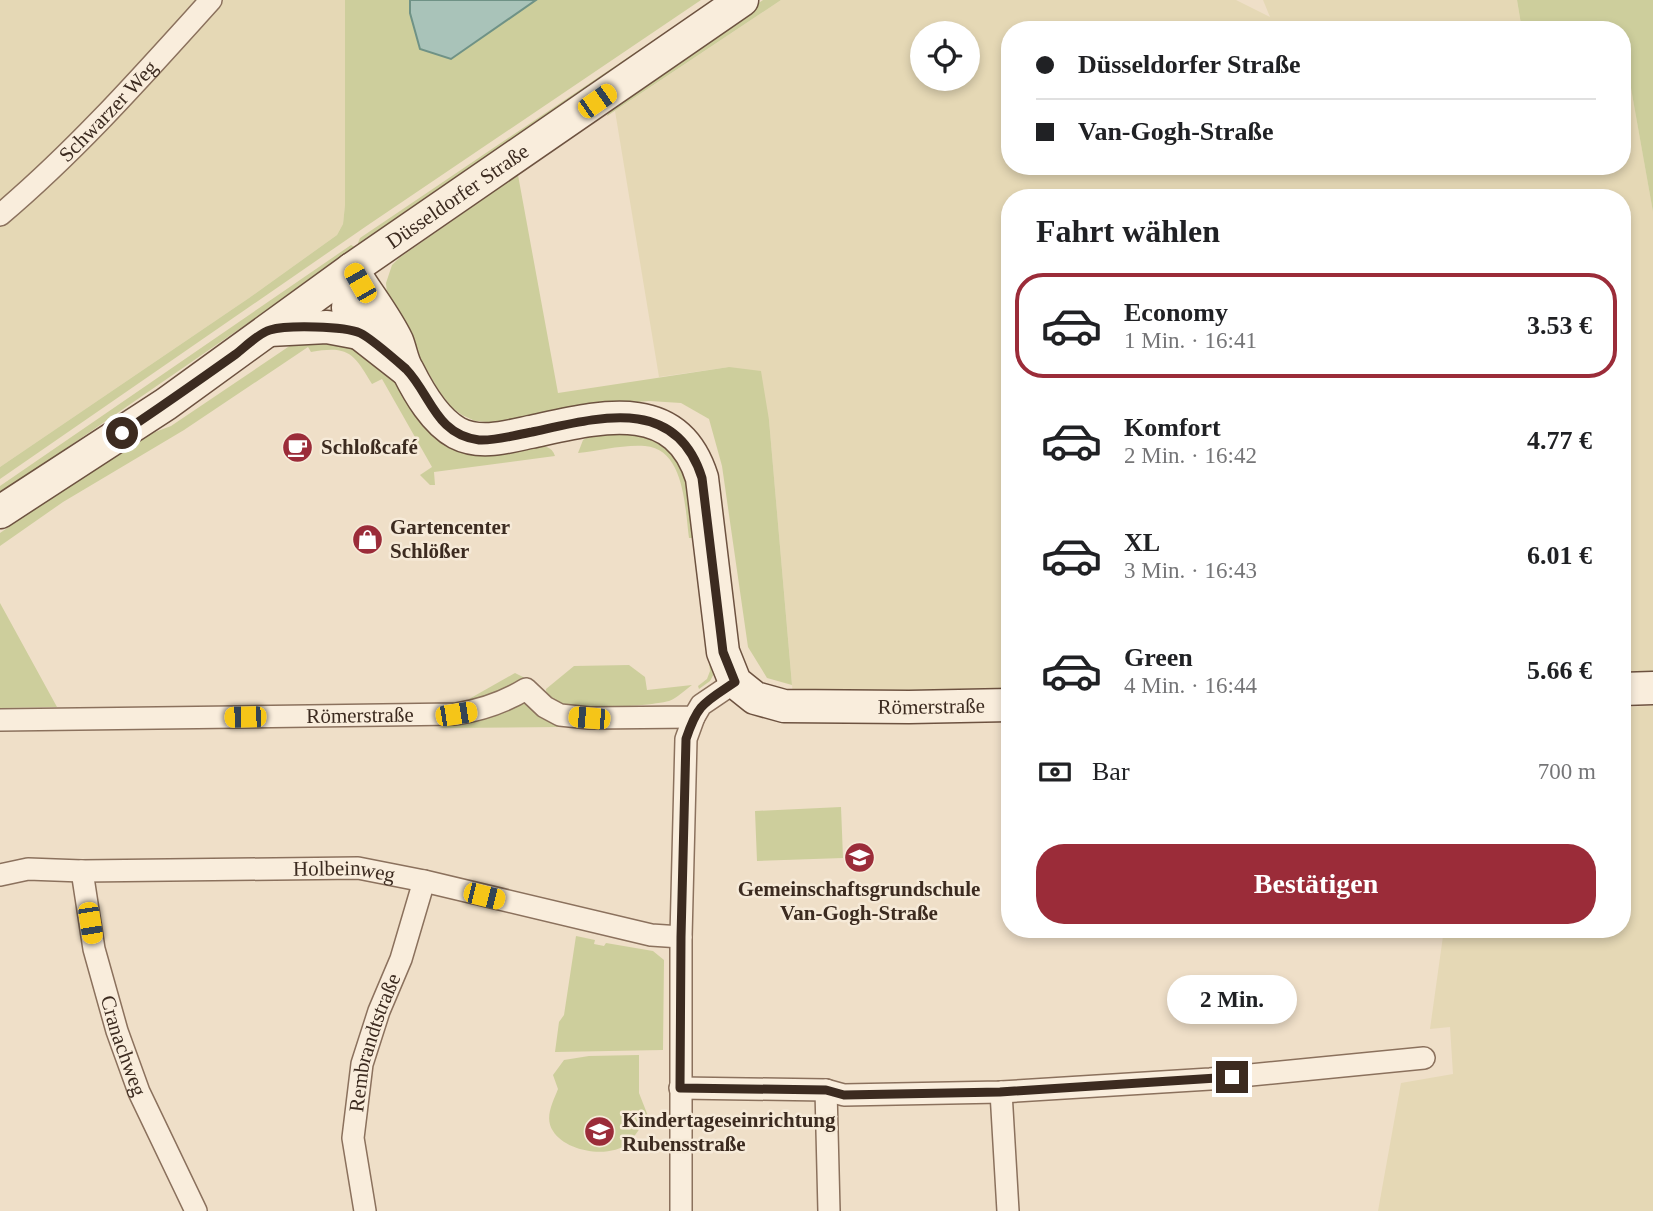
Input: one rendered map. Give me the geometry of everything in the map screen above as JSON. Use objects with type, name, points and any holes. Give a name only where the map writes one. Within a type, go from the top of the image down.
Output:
[{"type":"street","name":"Schwarzer Weg","points":[[0,215],[33,188],[112,109],[211,0]]},
{"type":"street","name":"Düsseldorfer Straße","points":[[0,512],[166,404],[352,269],[742,0]]},
{"type":"street","points":[[352,269],[348,308],[359,333]]},
{"type":"street","points":[[352,269],[396,341],[407,370],[436,416],[458,433],[479,440],[497,439],[563,425],[624,417],[645,418],[675,434],[696,459],[702,478],[723,652],[735,682],[701,705],[686,739],[681,937],[681,1211]]},
{"type":"street","points":[[269,330],[327,327],[359,333],[407,370]]},
{"type":"street","name":"Römerstraße","points":[[735,682],[755,698],[784,706],[1001,705]]},
{"type":"street","points":[[1631,689],[1653,688]]},
{"type":"street","name":"Römerstraße","points":[[0,720],[456,714],[484,710],[526,689],[545,707],[560,715],[589,718],[694,717]]},
{"type":"street","name":"Holbeinweg","points":[[0,875],[27,869],[82,871],[358,868],[642,933],[681,937]]},
{"type":"street","name":"Cranachweg","points":[[82,871],[94,949],[117,1031],[139,1092],[197,1211]]},
{"type":"street","name":"Rembrandtstraße","points":[[365,1211],[353,1138],[362,1064],[379,1011],[401,959],[424,881]]},
{"type":"street","points":[[680,1088],[826,1090],[844,1095],[1000,1092],[1210,1079],[1424,1058]]},
{"type":"street","points":[[826,1090],[829,1211]]},
{"type":"street","points":[[1000,1092],[1007,1211]]},
{"type":"shaded area","points":[[0,0],[204,0],[109,105],[0,205]]},
{"type":"shaded area","points":[[219,0],[345,0],[343,224],[337,235],[249,298],[0,467],[0,218]]},
{"type":"shaded area","points":[[410,0],[536,0],[451,59],[420,49],[410,13]]},
{"type":"shaded area","points":[[781,0],[1236,0],[1270,17],[1263,0],[1517,0],[1520,21],[1001,21],[1001,175],[1631,175],[1631,87],[1653,212],[1653,678],[1631,679],[1631,189],[1001,189],[1001,694],[793,696],[769,420],[729,367],[659,377],[615,111]]},
{"type":"shaded area","points":[[1653,706],[1653,1211],[1378,1211],[1401,1083],[1453,1074],[1450,1027],[1430,1029],[1443,938],[1631,938],[1631,707]]},
{"type":"green space","points":[[345,0],[410,0],[410,13],[451,59],[536,0],[701,0],[0,479],[0,467],[337,235],[343,224],[345,205]]},
{"type":"green space","points":[[713,0],[725,0],[359,245],[360,238]]},
{"type":"green space","points":[[763,0],[781,0],[607,116],[610,108],[619,101]]},
{"type":"green space","points":[[1517,0],[1653,0],[1653,212],[1631,88],[1631,21],[1520,21]]},
{"type":"green space","points":[[518,175],[558,393],[729,367],[761,371],[769,420],[792,685],[767,678],[748,647],[722,466],[709,419],[681,403],[649,401],[500,423],[475,421],[451,407],[394,314],[386,283],[392,265]]},
{"type":"green space","points":[[351,245],[357,248],[0,494],[0,486]]},
{"type":"green space","points":[[345,339],[386,370],[411,400],[535,446],[547,447],[555,456],[434,472],[435,485],[430,485],[420,475],[432,467],[382,379],[372,384],[349,354],[334,350],[311,352],[308,347],[184,430],[63,502],[0,546],[0,533],[121,449],[142,437],[171,426],[291,345]]},
{"type":"green space","points":[[610,432],[638,436],[659,444],[677,460],[692,483],[717,668],[710,681],[699,689],[698,686],[707,679],[710,671],[696,538],[689,538],[680,482],[668,458],[658,450],[645,446],[578,453],[583,440],[592,435]]},
{"type":"green space","points":[[0,603],[57,707],[0,708]]},
{"type":"green space","points":[[629,665],[645,677],[647,690],[692,685],[669,701],[630,706],[567,706],[553,702],[547,694],[546,689],[574,666]]},
{"type":"green space","points":[[515,673],[525,678],[513,687],[484,698],[469,699]]},
{"type":"green space","points":[[523,703],[561,727],[438,728],[474,720]]},
{"type":"green space","points":[[841,807],[843,858],[757,861],[755,811]]},
{"type":"green space","points":[[576,936],[595,940],[594,944],[604,946],[606,943],[653,951],[664,960],[663,1050],[555,1052],[559,1022],[564,1015]]},
{"type":"green space","points":[[639,1055],[639,1093],[648,1116],[631,1140],[620,1148],[600,1152],[578,1148],[559,1138],[550,1126],[549,1115],[558,1089],[553,1075],[564,1060],[589,1056]]},
{"type":"place","name":"Schloßcafé","points":[[298,447]]},
{"type":"place","name":"Gartencenter Schlößer","points":[[367,539]]},
{"type":"place","name":"Gemeinschaftsgrundschule Van-Gogh-Straße","points":[[859,857]]},
{"type":"place","name":"Kindertageseinrichtung Rubensstraße","points":[[599,1132]]},
{"type":"route","points":[[122,433],[269,330],[327,327],[359,333],[407,370],[436,416],[458,433],[479,440],[624,417],[645,418],[659,424],[686,445],[696,459],[702,478],[723,652],[735,682],[701,705],[686,739],[680,1088],[826,1090],[844,1095],[1000,1092],[1232,1077]]}]
